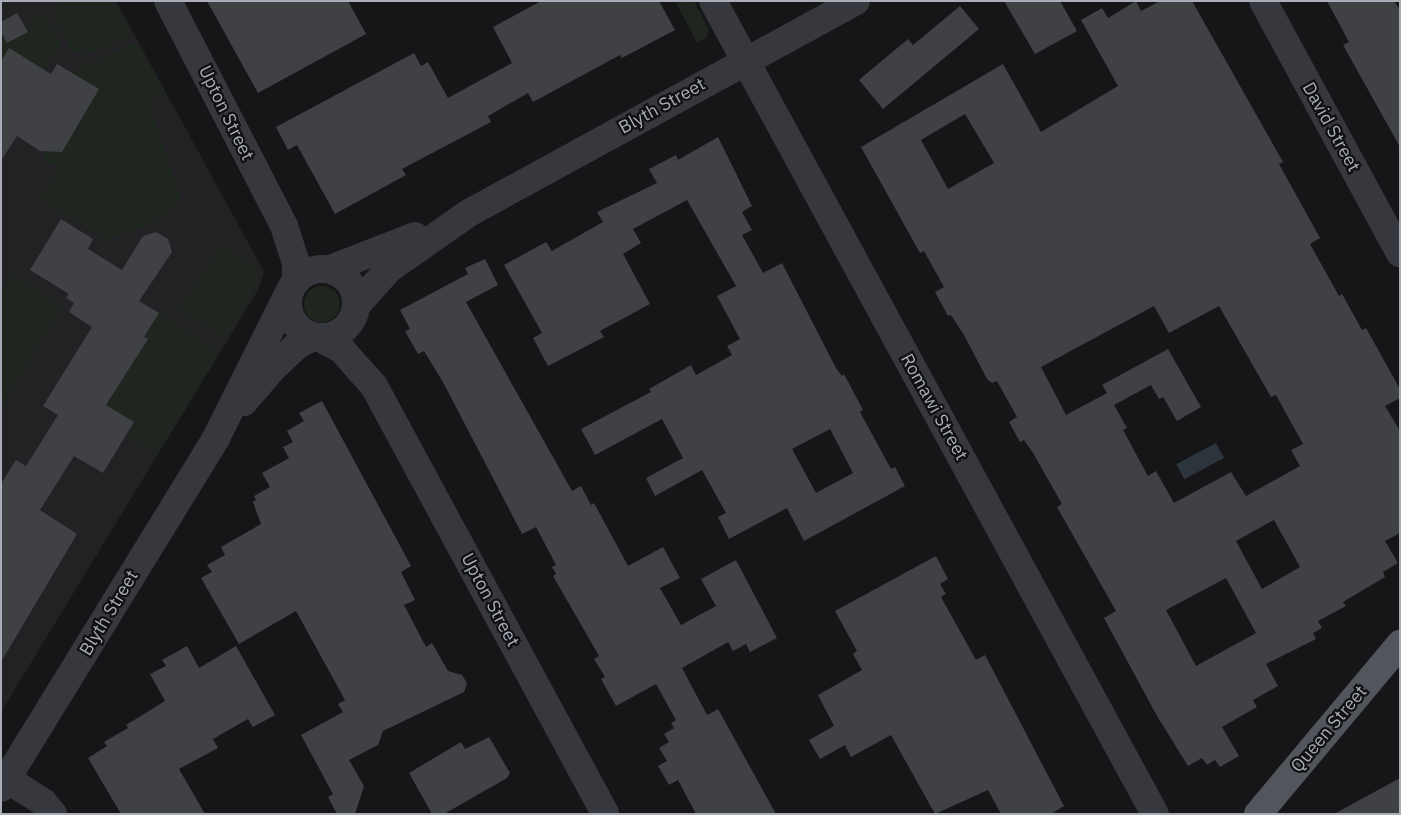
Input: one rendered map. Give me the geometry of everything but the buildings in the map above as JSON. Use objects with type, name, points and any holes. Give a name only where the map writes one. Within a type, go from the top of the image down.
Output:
[{"type":"main road","name":"Queen Street","points":[[1258,814],[1400,644]]},
{"type":"street","name":"Upton Street","points":[[168,1],[284,226],[296,263],[293,286]]},
{"type":"street","name":"Romawi Street","points":[[712,1],[1155,814]]},
{"type":"street","name":"Blyth Street","points":[[355,309],[389,269],[469,213],[856,1]]},
{"type":"street","name":"David Street","points":[[1263,1],[1400,253]]},
{"type":"street","name":"Blyth Street","points":[[327,269],[469,213]]},
{"type":"street","name":"Upton Street","points":[[284,226],[327,269]]},
{"type":"street","points":[[327,269],[347,279],[352,287],[355,309],[345,329],[328,337],[316,337],[297,327],[291,319],[288,300],[293,286],[308,272],[327,269]]},
{"type":"street","name":"Blyth Street","points":[[4,784],[216,438],[293,286]]},
{"type":"street","name":"Upton Street","points":[[355,309],[374,386]]},
{"type":"street","name":"Upton Street","points":[[316,337],[342,350],[374,386],[605,814]]},
{"type":"street","name":"Blyth Street","points":[[216,438],[274,368],[298,345],[316,337]]},
{"type":"street","points":[[4,784],[43,802],[52,814]]},
{"type":"shaded area","points":[[1,1],[116,1],[264,272],[258,290],[1,712]]},
{"type":"shaded area","points":[[64,1],[113,1],[131,36],[95,52],[85,54],[71,50],[52,8]]},
{"type":"shaded area","points":[[675,1],[694,1],[709,30],[707,37],[697,43]]},
{"type":"shaded area","points":[[43,13],[61,43],[44,70],[9,48],[1,61],[1,35],[7,44],[27,32],[23,24]]},
{"type":"shaded area","points":[[136,42],[166,93],[148,100],[180,193],[176,205],[164,218],[108,240],[38,198],[61,168],[42,159],[46,151],[62,151],[99,89],[71,72]]},
{"type":"shaded area","points":[[222,245],[253,265],[259,282],[225,339],[179,309]]},
{"type":"shaded area","points":[[12,274],[63,306],[1,408],[1,292]]},
{"type":"shaded area","points":[[322,286],[329,287],[335,291],[339,297],[339,311],[335,317],[329,321],[322,322],[315,321],[309,317],[305,311],[304,304],[305,297],[309,291],[315,287]]},
{"type":"shaded area","points":[[159,313],[220,352],[157,455],[126,435],[134,422],[113,409],[103,411],[148,339],[144,337]]},
{"type":"shaded area","points":[[1216,443],[1224,458],[1184,479],[1176,464]]}]
